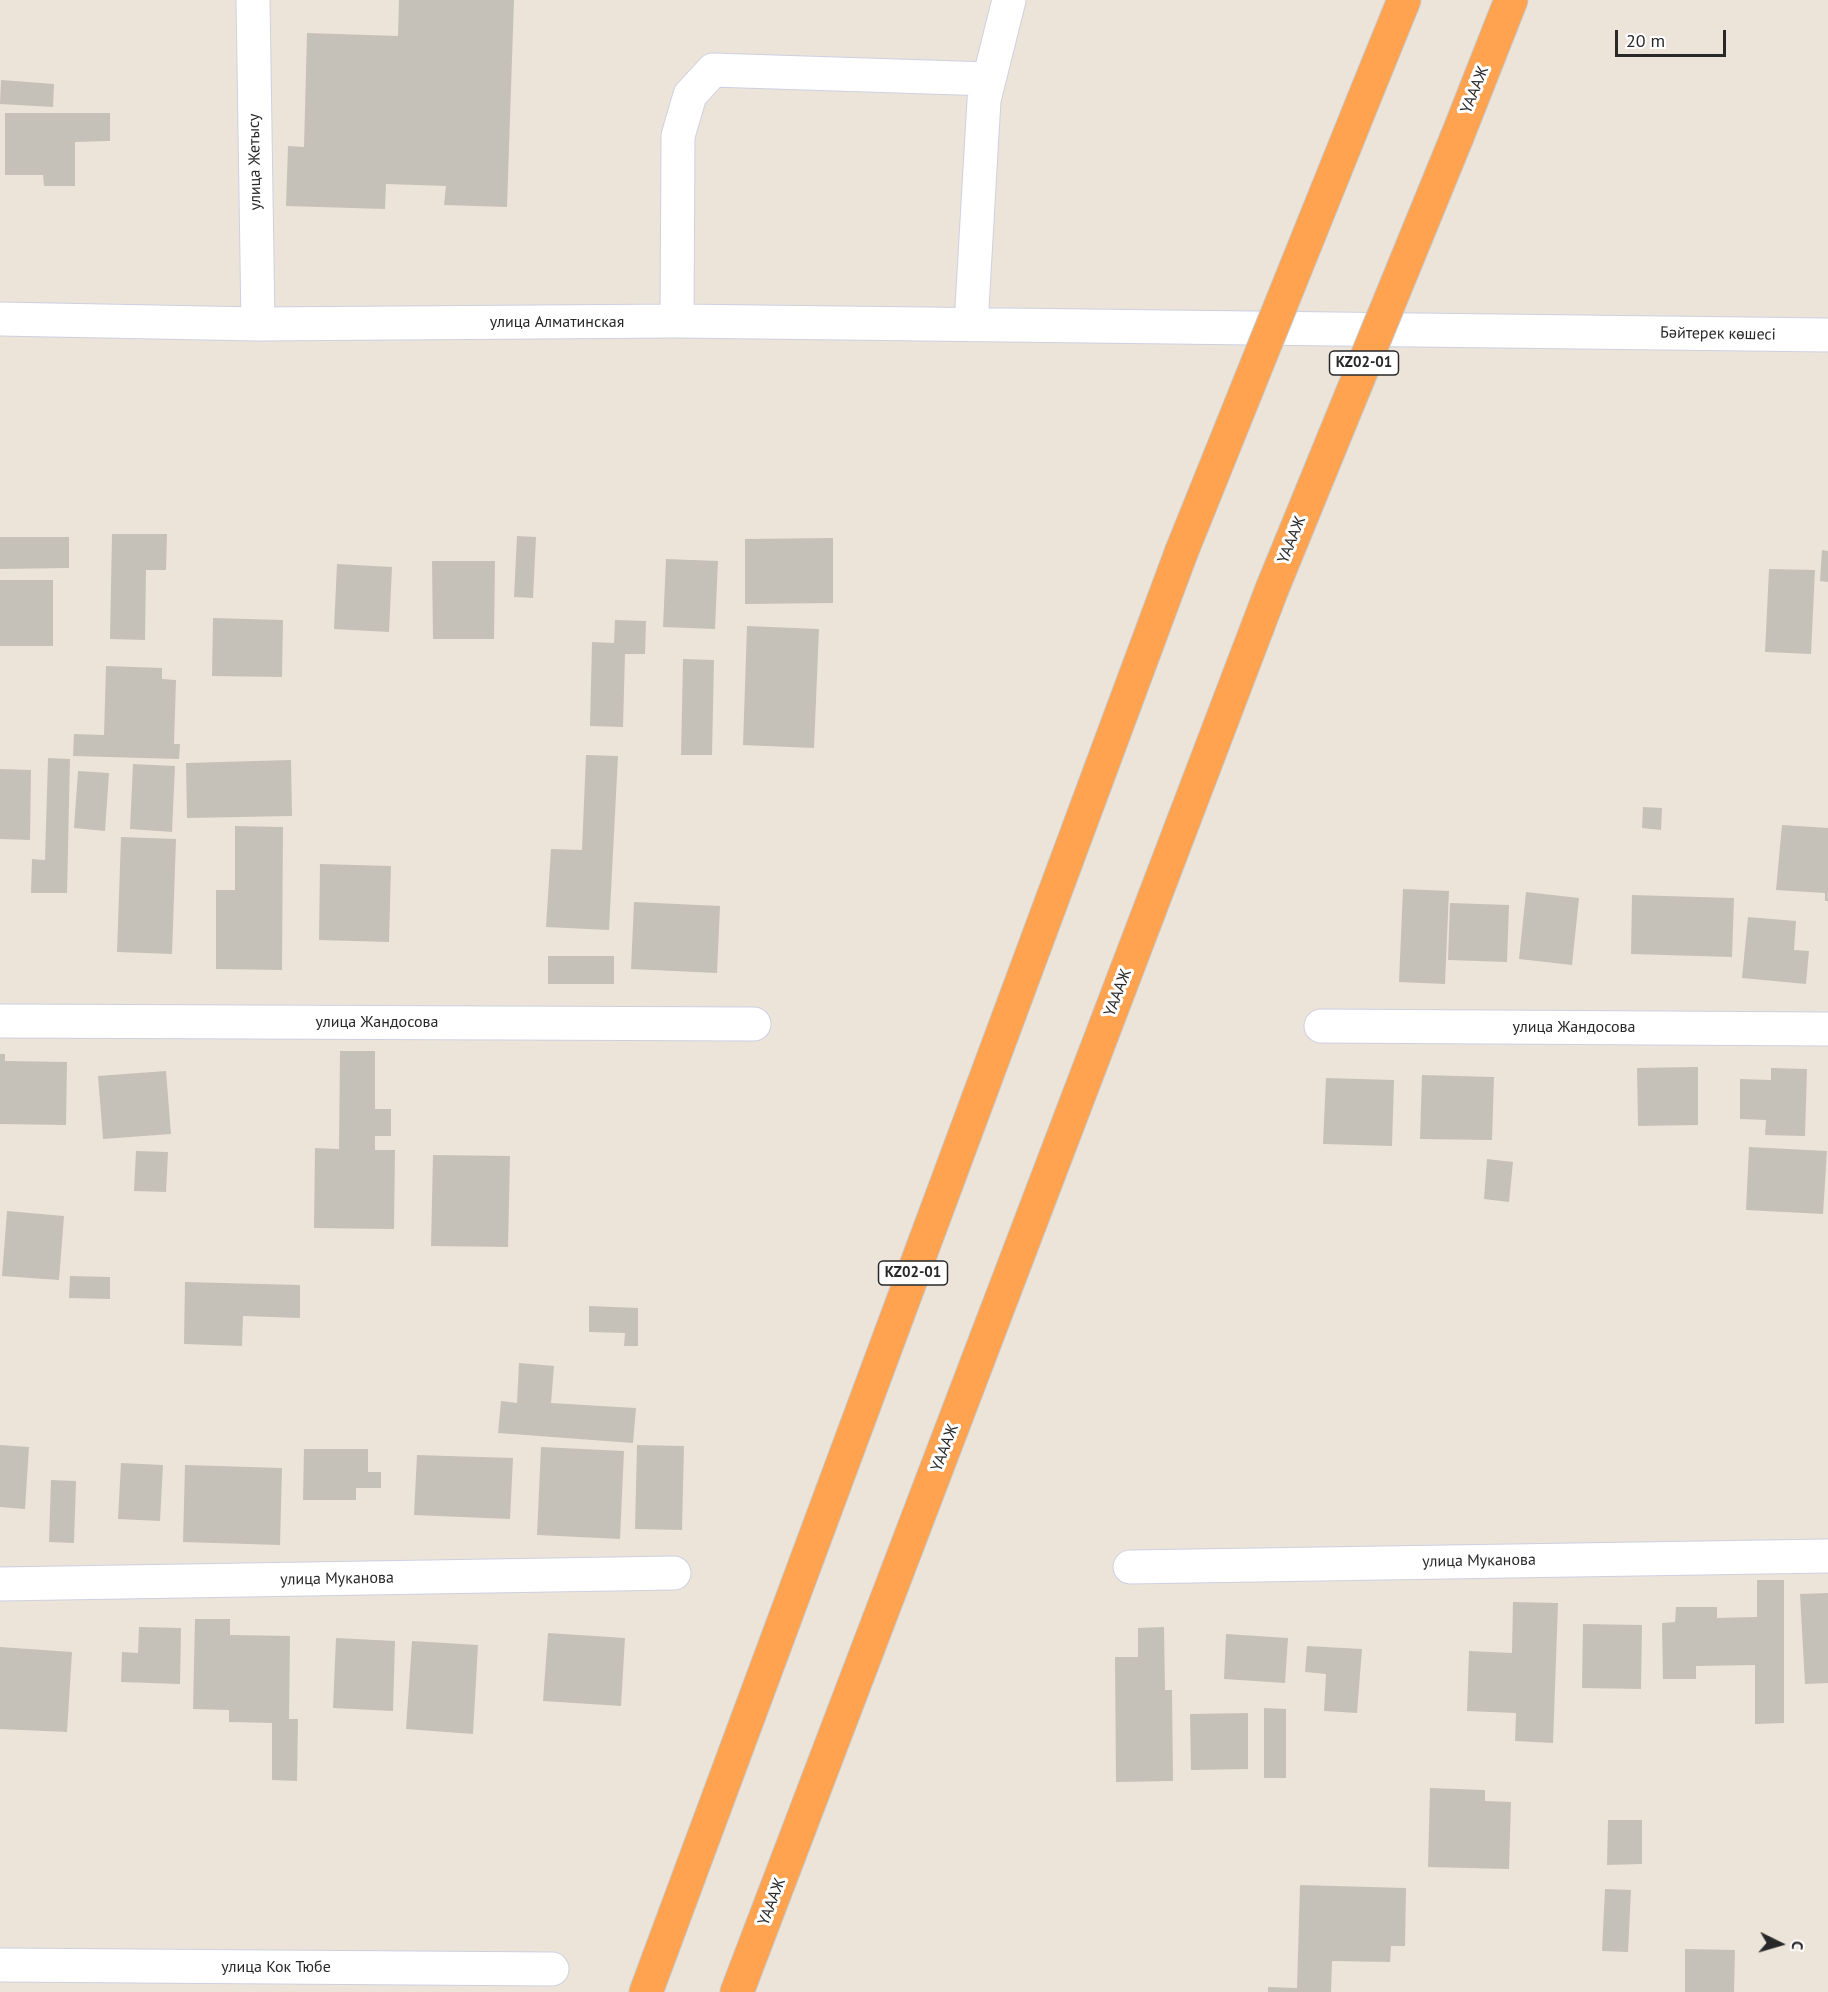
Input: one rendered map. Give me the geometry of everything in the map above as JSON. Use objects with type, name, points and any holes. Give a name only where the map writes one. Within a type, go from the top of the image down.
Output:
[{"type":"highway","name":"KZ02-01","points":[[646,1992],[1181,553],[1404,0]]},
{"type":"highway","name":"ҮАААЖ","points":[[737,1992],[1272,589],[1511,0]]},
{"type":"street","name":"улица Жетысу","points":[[253,0],[258,324]]},
{"type":"street","points":[[970,325],[984,100],[1009,0]]},
{"type":"street","points":[[677,321],[678,136],[690,95],[713,70],[989,79]]},
{"type":"street","name":"улица Алматинская","points":[[0,319],[258,324],[677,321],[1114,327]]},
{"type":"street","name":"Бәйтерек көшесі","points":[[1114,327],[1828,335]]},
{"type":"street","name":"улица Жандосова","points":[[0,1021],[754,1024]]},
{"type":"street","name":"улица Жандосова","points":[[1321,1026],[1828,1029]]},
{"type":"street","name":"улица Муканова","points":[[1130,1567],[1828,1556]]},
{"type":"street","name":"улица Муканова","points":[[0,1584],[674,1574]]},
{"type":"street","name":"улица Кок Тюбе","points":[[0,1965],[552,1969]]},
{"type":"building","points":[[399,0],[514,0],[507,207],[444,205],[446,186],[386,184],[385,209],[286,206],[288,146],[304,147],[307,33],[398,36]]},
{"type":"building","points":[[1,80],[54,84],[53,107],[0,104]]},
{"type":"building","points":[[5,113],[110,113],[110,141],[75,142],[75,186],[44,186],[43,175],[5,175]]},
{"type":"building","points":[[112,534],[167,534],[166,570],[146,570],[145,640],[110,639]]},
{"type":"building","points":[[517,536],[536,537],[533,598],[514,597]]},
{"type":"building","points":[[0,537],[69,537],[69,568],[0,569]]},
{"type":"building","points":[[833,538],[833,603],[745,604],[745,539]]},
{"type":"building","points":[[1822,550],[1828,551],[1828,582],[1820,581]]},
{"type":"building","points":[[666,559],[718,561],[715,629],[663,627]]},
{"type":"building","points":[[432,561],[495,561],[494,639],[433,639]]},
{"type":"building","points":[[337,564],[392,567],[389,632],[334,629]]},
{"type":"building","points":[[1769,569],[1815,570],[1811,654],[1765,652]]},
{"type":"building","points":[[0,580],[53,580],[53,646],[0,646]]},
{"type":"building","points":[[213,618],[283,620],[282,677],[212,676]]},
{"type":"building","points":[[615,620],[646,621],[645,654],[625,654],[623,727],[590,726],[592,642],[614,643]]},
{"type":"building","points":[[747,626],[819,629],[814,748],[743,745]]},
{"type":"building","points":[[683,659],[714,660],[712,755],[681,755]]},
{"type":"building","points":[[106,666],[162,668],[162,679],[176,680],[174,744],[180,744],[179,759],[73,756],[74,734],[104,735]]},
{"type":"building","points":[[586,755],[618,756],[609,930],[546,927],[551,849],[582,850]]},
{"type":"building","points":[[48,758],[70,759],[67,893],[31,893],[32,859],[45,860]]},
{"type":"building","points":[[291,760],[292,816],[187,818],[186,763]]},
{"type":"building","points":[[133,764],[175,766],[172,832],[130,829]]},
{"type":"building","points":[[0,769],[31,770],[30,840],[0,839]]},
{"type":"building","points":[[78,771],[109,773],[105,831],[74,828]]},
{"type":"building","points":[[1643,807],[1662,808],[1661,830],[1642,828]]},
{"type":"building","points":[[1782,825],[1828,828],[1828,901],[1825,901],[1825,893],[1776,890]]},
{"type":"building","points":[[235,826],[283,827],[282,970],[216,969],[216,890],[235,890]]},
{"type":"building","points":[[121,837],[176,839],[172,954],[117,952]]},
{"type":"building","points":[[320,864],[391,866],[389,942],[319,940]]},
{"type":"building","points":[[1403,889],[1449,891],[1445,984],[1399,982]]},
{"type":"building","points":[[1526,892],[1579,898],[1572,965],[1519,959]]},
{"type":"building","points":[[1632,895],[1734,898],[1732,957],[1631,954]]},
{"type":"building","points":[[634,902],[720,906],[717,973],[631,969]]},
{"type":"building","points":[[1450,903],[1509,905],[1507,962],[1448,960]]},
{"type":"building","points":[[1748,917],[1796,921],[1794,950],[1809,951],[1806,984],[1742,978]]},
{"type":"building","points":[[548,956],[614,956],[614,984],[548,984]]},
{"type":"building","points":[[340,1051],[375,1051],[375,1109],[391,1109],[391,1136],[375,1136],[375,1150],[395,1150],[394,1229],[314,1228],[315,1148],[339,1149]]},
{"type":"building","points":[[0,1054],[5,1054],[5,1061],[67,1062],[66,1125],[0,1124]]},
{"type":"building","points":[[1698,1067],[1698,1125],[1638,1126],[1637,1068]]},
{"type":"building","points":[[1771,1068],[1807,1069],[1805,1136],[1765,1135],[1766,1120],[1740,1119],[1740,1079],[1771,1080]]},
{"type":"building","points":[[166,1071],[171,1134],[103,1139],[98,1076]]},
{"type":"building","points":[[1422,1075],[1494,1077],[1492,1140],[1420,1139]]},
{"type":"building","points":[[1326,1078],[1394,1080],[1392,1146],[1323,1144]]},
{"type":"building","points":[[1749,1147],[1827,1151],[1823,1214],[1746,1210]]},
{"type":"building","points":[[136,1151],[168,1152],[166,1192],[134,1191]]},
{"type":"building","points":[[433,1155],[510,1156],[508,1247],[431,1246]]},
{"type":"building","points":[[1487,1159],[1513,1162],[1509,1202],[1484,1199]]},
{"type":"building","points":[[7,1211],[64,1216],[59,1280],[2,1276]]},
{"type":"building","points":[[70,1276],[110,1277],[110,1299],[69,1298]]},
{"type":"building","points":[[185,1282],[300,1285],[300,1318],[243,1316],[242,1346],[184,1344]]},
{"type":"building","points":[[589,1306],[638,1308],[638,1346],[624,1346],[625,1333],[589,1332]]},
{"type":"building","points":[[519,1363],[554,1366],[551,1403],[636,1408],[633,1443],[498,1433],[501,1401],[517,1403]]},
{"type":"building","points":[[0,1445],[29,1447],[25,1509],[0,1507]]},
{"type":"building","points":[[637,1445],[684,1446],[682,1530],[635,1529]]},
{"type":"building","points":[[541,1447],[624,1451],[620,1539],[537,1535]]},
{"type":"building","points":[[304,1449],[368,1449],[368,1472],[381,1472],[381,1488],[356,1488],[356,1500],[303,1500]]},
{"type":"building","points":[[417,1455],[513,1458],[510,1519],[414,1515]]},
{"type":"building","points":[[121,1463],[163,1465],[160,1521],[118,1519]]},
{"type":"building","points":[[185,1465],[282,1468],[280,1545],[183,1542]]},
{"type":"building","points":[[51,1480],[76,1481],[74,1543],[49,1542]]},
{"type":"building","points":[[1757,1580],[1784,1580],[1784,1723],[1755,1724],[1755,1665],[1696,1666],[1696,1679],[1663,1679],[1662,1623],[1675,1622],[1676,1607],[1717,1607],[1717,1618],[1757,1617]]},
{"type":"building","points":[[1828,1593],[1828,1683],[1805,1684],[1800,1594]]},
{"type":"building","points":[[1513,1602],[1558,1603],[1553,1743],[1515,1741],[1516,1713],[1467,1711],[1469,1651],[1512,1653]]},
{"type":"building","points":[[195,1619],[230,1619],[230,1635],[290,1636],[289,1719],[298,1719],[297,1781],[272,1780],[272,1723],[229,1722],[229,1710],[193,1709]]},
{"type":"building","points":[[1583,1624],[1642,1625],[1641,1689],[1582,1688]]},
{"type":"building","points":[[139,1627],[181,1628],[180,1684],[121,1682],[122,1652],[138,1653]]},
{"type":"building","points":[[1164,1627],[1165,1690],[1172,1690],[1173,1781],[1116,1782],[1115,1657],[1138,1657],[1138,1628]]},
{"type":"building","points":[[548,1633],[625,1638],[621,1706],[543,1701]]},
{"type":"building","points":[[1226,1634],[1288,1638],[1285,1683],[1224,1679]]},
{"type":"building","points":[[336,1638],[395,1641],[393,1711],[333,1708]]},
{"type":"building","points":[[412,1641],[478,1645],[473,1734],[406,1729]]},
{"type":"building","points":[[1307,1646],[1362,1649],[1357,1713],[1324,1711],[1326,1674],[1305,1672]]},
{"type":"building","points":[[0,1647],[72,1652],[67,1732],[0,1729]]},
{"type":"building","points":[[1264,1708],[1286,1709],[1286,1778],[1264,1778]]},
{"type":"building","points":[[1248,1713],[1248,1769],[1191,1770],[1190,1714]]},
{"type":"building","points":[[1430,1788],[1485,1790],[1485,1801],[1511,1802],[1509,1869],[1428,1867]]},
{"type":"building","points":[[1608,1820],[1642,1820],[1642,1864],[1607,1865]]},
{"type":"building","points":[[1300,1885],[1406,1888],[1405,1946],[1391,1946],[1390,1962],[1332,1961],[1331,1992],[1268,1992],[1268,1987],[1297,1988]]},
{"type":"building","points":[[1605,1889],[1631,1890],[1628,1952],[1602,1951]]},
{"type":"building","points":[[1685,1949],[1735,1950],[1734,1992],[1685,1992]]}]
